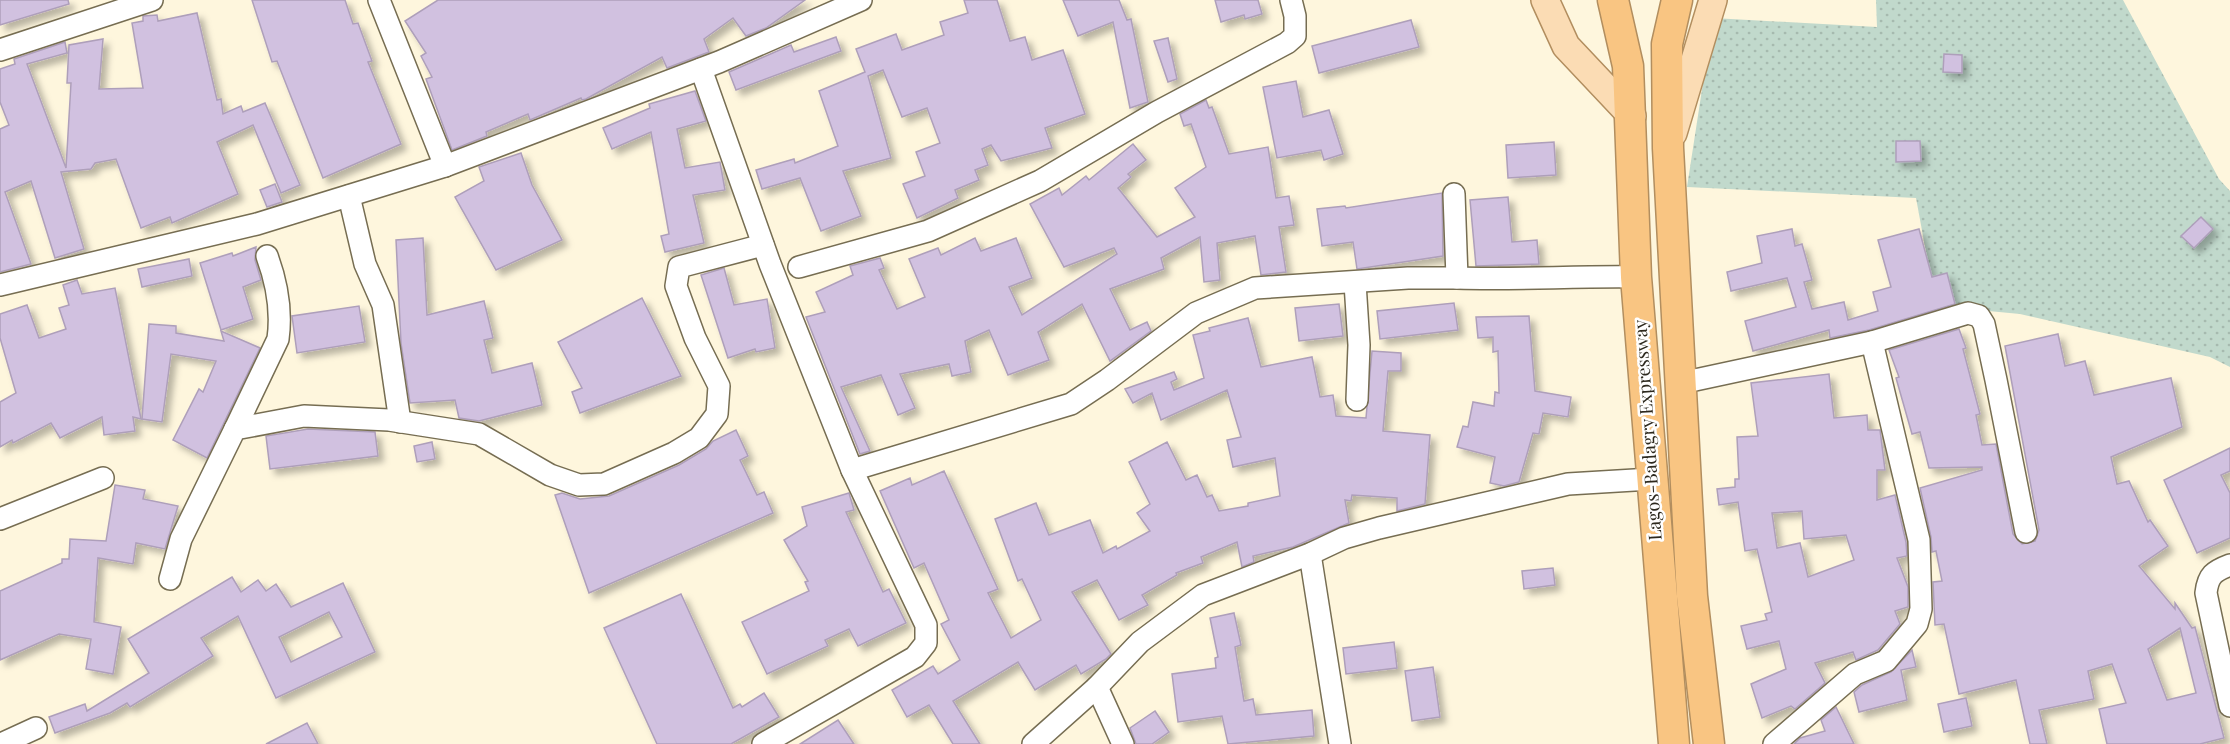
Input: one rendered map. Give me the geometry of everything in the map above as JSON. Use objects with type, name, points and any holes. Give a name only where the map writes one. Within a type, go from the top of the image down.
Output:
[{"type":"highway","name":"Lagos-Badagry Expressway","points":[[1613,0],[1628,66],[1632,116],[1636,277],[1650,479],[1674,744]]},
{"type":"highway","name":"Lagos-Badagry Expressway","points":[[1677,0],[1667,45],[1668,148],[1692,596],[1709,744]]},
{"type":"main road","points":[[1545,0],[1566,46],[1632,116]]},
{"type":"main road","name":"Lagos-Badagry Expressway","points":[[1668,148],[1713,0]]},
{"type":"street","points":[[0,50],[152,0]]},
{"type":"street","points":[[379,0],[445,166]]},
{"type":"street","points":[[0,285],[258,224],[445,166],[701,69],[861,0]]},
{"type":"street","points":[[799,267],[928,231],[1040,181],[1176,102],[1287,44],[1295,36],[1296,27],[1291,0]]},
{"type":"street","points":[[701,69],[763,245],[852,470],[926,625],[926,643],[915,657],[763,744]]},
{"type":"street","points":[[1454,194],[1456,278]]},
{"type":"street","points":[[349,196],[365,264],[384,305],[400,422]]},
{"type":"street","points":[[235,429],[304,416],[400,422],[479,435],[550,475],[579,485],[603,484],[674,453],[699,438],[717,414],[719,386],[695,338],[675,286],[679,267],[763,245]]},
{"type":"street","points":[[170,579],[181,539],[278,339],[280,322],[275,278],[267,256]]},
{"type":"street","points":[[852,470],[1071,404],[1196,313],[1255,288],[1408,278],[1514,280],[1570,276],[1636,277]]},
{"type":"street","points":[[1355,283],[1359,345],[1357,400]]},
{"type":"street","points":[[1681,383],[1872,342],[1968,314],[1979,316],[1984,324],[2026,532]]},
{"type":"street","points":[[1774,744],[1855,674],[1886,661],[1917,624],[1921,609],[1918,540],[1872,342]]},
{"type":"street","points":[[0,519],[103,478]]},
{"type":"street","points":[[1033,744],[1097,687],[1140,642],[1203,595],[1310,554],[1344,538],[1379,528],[1568,484],[1650,479]]},
{"type":"street","points":[[1310,554],[1340,744]]},
{"type":"street","points":[[2230,565],[2213,571],[2208,580],[2206,593],[2230,706]]},
{"type":"street","points":[[1097,687],[1124,744]]},
{"type":"street","points":[[1,744],[36,728]]},
{"type":"green space","points":[[1876,0],[2123,0],[2219,179],[2230,191],[2230,367],[2210,357],[2020,314],[1936,306],[1916,198],[1687,187],[1713,18],[1877,27]]},
{"type":"building","points":[[0,0],[68,0],[69,4],[0,25]]},
{"type":"building","points":[[252,0],[345,0],[353,24],[358,23],[372,61],[368,62],[401,144],[323,178],[277,61],[272,62]]},
{"type":"building","points":[[438,0],[805,0],[766,28],[746,36],[733,18],[704,39],[709,52],[667,68],[662,57],[586,99],[581,98],[530,120],[528,114],[486,132],[487,136],[452,150],[426,79],[432,77],[421,56],[426,53],[405,21]]},
{"type":"building","points":[[964,0],[997,0],[1010,41],[1025,37],[1032,60],[1063,50],[1085,114],[1045,128],[1052,148],[1001,161],[991,145],[982,149],[988,165],[975,170],[979,180],[955,190],[958,198],[917,218],[903,184],[925,176],[916,152],[940,143],[927,108],[902,117],[883,70],[868,76],[891,158],[843,171],[861,216],[821,231],[800,178],[762,189],[756,170],[794,159],[795,163],[838,146],[819,91],[865,72],[856,49],[896,34],[902,50],[944,35],[940,22],[968,13]]},
{"type":"building","points":[[1063,0],[1119,0],[1127,20],[1131,19],[1148,102],[1130,108],[1113,22],[1078,36]]},
{"type":"building","points":[[1215,0],[1258,0],[1262,14],[1245,19],[1244,15],[1221,22]]},
{"type":"building","points":[[197,13],[217,100],[221,99],[223,114],[241,106],[243,112],[265,103],[300,185],[281,193],[253,125],[217,142],[238,194],[172,223],[170,217],[141,228],[116,159],[95,163],[91,169],[61,172],[84,249],[55,258],[31,181],[5,192],[31,264],[0,272],[0,129],[9,125],[0,102],[0,69],[15,64],[14,59],[65,42],[67,53],[27,64],[66,168],[71,83],[67,83],[69,45],[103,39],[99,89],[143,88],[132,23],[143,21],[143,16],[157,15],[158,21]]},
{"type":"building","points":[[1411,20],[1419,47],[1319,73],[1312,46]]},
{"type":"building","points":[[836,37],[841,51],[736,90],[729,72],[791,45],[794,52]]},
{"type":"building","points":[[1168,38],[1177,79],[1168,82],[1154,41]]},
{"type":"building","points":[[1944,54],[1962,55],[1962,73],[1943,72]]},
{"type":"building","points":[[1296,81],[1303,117],[1329,110],[1343,154],[1324,160],[1321,150],[1277,158],[1263,87]]},
{"type":"building","points":[[695,91],[706,121],[677,129],[685,168],[720,162],[725,190],[693,195],[704,243],[665,252],[661,236],[669,234],[651,132],[612,149],[603,128],[650,108],[649,104]]},
{"type":"building","points":[[1206,100],[1209,108],[1212,107],[1229,154],[1268,147],[1276,198],[1289,196],[1294,225],[1279,227],[1286,272],[1261,275],[1255,236],[1217,243],[1220,280],[1204,282],[1200,237],[1161,258],[1164,269],[1110,289],[1130,330],[1147,322],[1151,331],[1110,361],[1082,304],[1038,332],[1049,360],[1008,375],[989,330],[965,341],[971,372],[952,376],[949,364],[900,374],[915,408],[898,415],[881,375],[841,387],[870,451],[860,454],[806,317],[825,312],[816,292],[853,275],[850,266],[880,258],[884,268],[879,270],[897,309],[925,297],[909,259],[938,248],[941,255],[975,238],[981,251],[1016,238],[1032,278],[1009,287],[1022,315],[1117,254],[1114,248],[1064,267],[1030,204],[1059,188],[1062,195],[1086,176],[1089,180],[1133,144],[1146,160],[1128,174],[1131,177],[1118,188],[1157,237],[1195,217],[1175,188],[1206,167],[1191,124],[1184,126],[1180,114]]},
{"type":"building","points":[[1896,141],[1920,141],[1921,161],[1896,162]]},
{"type":"building","points":[[1554,142],[1556,175],[1508,178],[1506,145]]},
{"type":"building","points":[[521,153],[532,185],[562,240],[496,270],[455,197],[484,181],[479,167]]},
{"type":"building","points":[[275,184],[282,202],[267,207],[260,190]]},
{"type":"building","points":[[1442,193],[1443,256],[1357,269],[1353,242],[1322,246],[1317,209],[1345,206],[1346,208]]},
{"type":"building","points":[[1508,197],[1512,242],[1537,240],[1539,264],[1476,266],[1470,200]]},
{"type":"building","points":[[2201,217],[2213,229],[2194,248],[2181,236]]},
{"type":"building","points":[[1792,229],[1795,246],[1802,244],[1812,280],[1804,282],[1812,309],[1844,302],[1848,320],[1878,311],[1873,292],[1891,287],[1878,240],[1919,229],[1932,277],[1947,273],[1955,304],[1869,330],[1830,338],[1829,330],[1753,351],[1745,321],[1796,307],[1787,278],[1731,291],[1727,272],[1762,263],[1757,236]]},
{"type":"building","points":[[423,238],[427,315],[484,301],[493,338],[484,340],[492,373],[532,363],[542,405],[479,421],[459,418],[455,400],[410,403],[401,343],[396,240]]},
{"type":"building","points":[[256,247],[255,260],[261,280],[243,287],[253,319],[221,330],[200,263],[232,253],[233,256]]},
{"type":"building","points":[[189,259],[192,276],[142,287],[138,269]]},
{"type":"building","points":[[724,268],[734,305],[767,299],[775,348],[756,352],[755,349],[728,358],[701,275]]},
{"type":"building","points":[[77,280],[82,294],[115,288],[141,419],[133,417],[135,431],[104,435],[102,417],[60,438],[51,423],[13,443],[12,440],[0,447],[0,402],[16,393],[0,338],[0,314],[27,305],[39,338],[66,329],[59,308],[69,305],[63,285]]},
{"type":"building","points":[[642,298],[681,376],[580,413],[572,392],[582,388],[558,342]]},
{"type":"building","points":[[1454,303],[1458,330],[1380,339],[1377,311]]},
{"type":"building","points":[[1339,304],[1343,336],[1299,341],[1295,308]]},
{"type":"building","points":[[359,306],[365,342],[297,353],[292,316]]},
{"type":"building","points":[[1529,316],[1535,391],[1571,397],[1568,417],[1543,413],[1539,434],[1533,433],[1519,482],[1504,486],[1490,483],[1495,457],[1457,447],[1463,426],[1468,427],[1473,402],[1494,406],[1495,392],[1499,393],[1498,351],[1493,352],[1493,337],[1478,338],[1476,317]]},
{"type":"building","points":[[1248,318],[1261,367],[1312,357],[1320,397],[1333,395],[1336,416],[1366,418],[1372,351],[1401,353],[1401,371],[1388,371],[1383,431],[1430,435],[1425,504],[1397,511],[1397,498],[1352,495],[1351,501],[1345,500],[1349,523],[1293,547],[1253,556],[1254,562],[1242,567],[1237,542],[1201,557],[1203,563],[1176,573],[1177,575],[1142,595],[1148,605],[1119,620],[1097,580],[1072,592],[1111,654],[1106,659],[1081,674],[1076,665],[1035,690],[1018,662],[953,701],[980,744],[953,744],[929,705],[907,717],[892,690],[933,666],[938,674],[960,660],[941,624],[949,620],[924,563],[914,568],[880,491],[910,478],[912,485],[944,471],[998,589],[988,593],[1011,638],[1041,620],[1022,579],[1018,581],[995,519],[1036,503],[1049,535],[1090,520],[1103,553],[1116,546],[1117,549],[1150,531],[1137,513],[1150,504],[1129,462],[1167,442],[1186,480],[1197,475],[1207,497],[1212,495],[1219,511],[1248,506],[1248,503],[1280,496],[1275,458],[1233,467],[1227,440],[1241,437],[1227,390],[1161,420],[1152,393],[1133,403],[1125,389],[1174,372],[1177,379],[1171,382],[1174,390],[1204,378],[1193,335],[1210,331],[1209,328]]},
{"type":"building","points":[[149,324],[176,326],[176,333],[224,341],[221,331],[260,348],[207,458],[173,440],[199,389],[203,392],[216,361],[171,354],[162,422],[142,419]]},
{"type":"building","points":[[1959,329],[1966,348],[1963,349],[1980,414],[1976,415],[1982,445],[1996,444],[2013,534],[2022,544],[2035,541],[2039,530],[2005,346],[2058,334],[2065,366],[2085,361],[2094,395],[2171,378],[2182,427],[2111,457],[2117,484],[2129,481],[2148,522],[2150,520],[2168,546],[2139,566],[2175,609],[2175,603],[2192,628],[2195,627],[2224,738],[2200,744],[2107,744],[2099,709],[2126,703],[2112,664],[2088,671],[2094,699],[2039,710],[2047,744],[2030,744],[2016,680],[1959,694],[1944,624],[1935,625],[1933,582],[1942,581],[1936,551],[1932,552],[1920,488],[1982,470],[1982,467],[1929,468],[1920,432],[1912,434],[1896,378],[1899,377],[1889,350]],"holes":[[[2180,628],[2196,693],[2167,700],[2148,649]]]},
{"type":"building","points":[[1829,374],[1834,418],[1867,415],[1868,430],[1880,430],[1885,470],[1877,470],[1877,500],[1895,495],[1907,556],[1897,558],[1908,587],[1908,607],[1895,611],[1900,624],[1878,650],[1856,660],[1853,652],[1815,663],[1825,683],[1795,709],[1791,706],[1762,718],[1751,684],[1786,669],[1779,641],[1747,649],[1741,626],[1767,620],[1765,614],[1772,612],[1757,549],[1745,551],[1738,502],[1719,505],[1717,489],[1735,487],[1735,479],[1739,479],[1737,437],[1758,436],[1751,383]],"holes":[[[1802,511],[1804,539],[1846,535],[1854,560],[1808,577],[1800,543],[1777,548],[1772,513]]]},
{"type":"building","points":[[308,429],[375,432],[378,456],[270,469],[266,436]]},
{"type":"building","points":[[736,430],[748,456],[740,460],[757,495],[764,492],[773,513],[589,593],[555,495],[562,493],[580,499],[609,496],[679,465],[706,449],[713,441]]},
{"type":"building","points":[[432,442],[435,459],[417,462],[414,446]]},
{"type":"building","points":[[2230,448],[2230,471],[2221,475],[2230,493],[2230,538],[2197,553],[2164,480]]},
{"type":"building","points":[[115,485],[145,490],[143,499],[178,506],[165,549],[136,543],[133,564],[98,558],[94,622],[121,627],[113,674],[86,669],[91,639],[59,634],[0,660],[0,591],[62,563],[62,559],[69,559],[70,539],[106,541]]},
{"type":"building","points":[[849,493],[854,510],[846,512],[883,592],[889,589],[906,623],[858,646],[849,629],[825,640],[828,646],[767,674],[742,622],[809,591],[805,582],[808,581],[784,540],[807,526],[802,507]]},
{"type":"building","points":[[1553,568],[1555,585],[1524,589],[1522,571]]},
{"type":"building","points":[[232,577],[241,592],[258,580],[266,591],[276,584],[291,607],[343,583],[375,652],[276,698],[238,616],[201,638],[213,656],[130,707],[127,703],[110,713],[55,733],[49,717],[85,704],[87,711],[149,673],[128,639]],"holes":[[[329,612],[342,637],[291,662],[279,637]]]},
{"type":"building","points":[[681,594],[733,708],[740,704],[742,707],[764,693],[779,717],[731,744],[657,744],[604,628]]},
{"type":"building","points":[[1234,613],[1241,645],[1235,647],[1244,701],[1253,699],[1256,715],[1312,710],[1314,736],[1228,744],[1222,716],[1178,722],[1172,674],[1216,668],[1215,658],[1218,657],[1210,618]]},
{"type":"building","points":[[1394,642],[1397,668],[1346,674],[1343,648]]},
{"type":"building","points":[[1912,650],[1916,667],[1901,670],[1907,700],[1859,712],[1854,692],[1862,685],[1891,672]]},
{"type":"building","points":[[1433,667],[1440,717],[1412,721],[1405,671]]},
{"type":"building","points":[[1966,698],[1972,726],[1944,732],[1938,704]]},
{"type":"building","points":[[1836,707],[1854,744],[1794,744],[1800,738],[1825,731],[1821,720]]},
{"type":"building","points":[[1155,711],[1169,732],[1152,744],[1136,744],[1130,728]]},
{"type":"building","points":[[838,720],[854,744],[800,744]]},
{"type":"building","points":[[307,723],[318,744],[266,744]]}]
